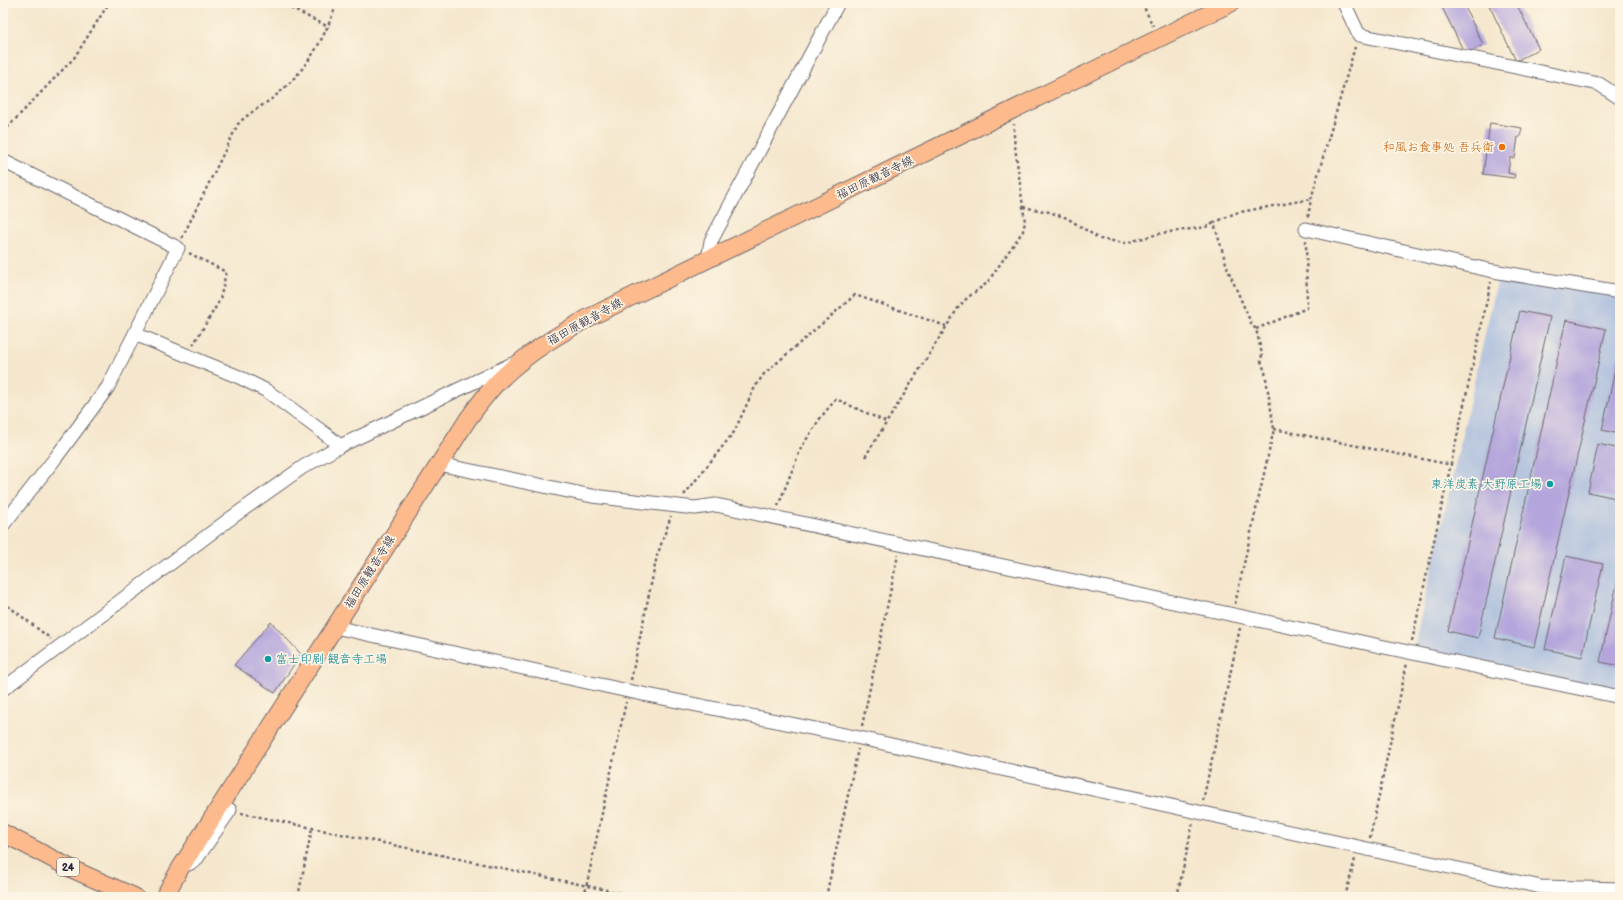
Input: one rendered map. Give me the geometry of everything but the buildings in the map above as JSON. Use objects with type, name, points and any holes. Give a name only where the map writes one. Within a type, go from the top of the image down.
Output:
[{"type":"main road","name":"福田原観音寺線","points":[[164,897],[181,867],[468,418],[488,392],[503,376],[524,358],[552,339],[588,318],[1231,3]]},
{"type":"main road","name":"24","points":[[3,833],[74,870],[135,897]]},
{"type":"street","points":[[708,260],[711,241],[838,3]]},
{"type":"street","points":[[1344,3],[1359,35],[1599,84],[1620,98]]},
{"type":"street","points":[[3,161],[178,248],[108,387],[58,456],[3,525]]},
{"type":"street","points":[[1306,229],[1493,271],[1620,292]]},
{"type":"street","points":[[135,334],[239,377],[267,391],[340,446]]},
{"type":"street","points":[[3,689],[231,518],[303,467],[340,446],[524,358]]},
{"type":"street","points":[[438,464],[592,496],[695,508],[716,505],[1620,697]]},
{"type":"street","points":[[335,627],[628,691],[860,738],[1541,887],[1620,889]]},
{"type":"street","points":[[181,867],[195,861],[230,810]]},
{"type":"path","points":[[3,132],[74,58],[109,3]]},
{"type":"path","points":[[280,3],[329,27]]},
{"type":"path","points":[[187,355],[220,300],[226,272],[178,248],[238,124],[245,117],[280,93],[305,66],[321,43],[329,27],[337,3]]},
{"type":"path","points":[[1142,3],[1159,38]]},
{"type":"path","points":[[1256,329],[1307,308],[1306,229],[1311,199],[1359,35]]},
{"type":"path","points":[[865,457],[958,308],[967,298],[987,283],[1024,230],[1025,222],[1014,139],[1014,109]]},
{"type":"path","points":[[1022,207],[1049,212],[1067,218],[1100,239],[1125,243],[1162,233],[1206,227],[1235,213],[1311,199]]},
{"type":"path","points":[[1177,897],[1198,813],[1274,429],[1265,372],[1261,361],[1262,354],[1256,329],[1252,325],[1228,270],[1214,223]]},
{"type":"path","points":[[1345,897],[1363,848],[1410,652],[1452,465],[1493,271]]},
{"type":"path","points":[[675,506],[734,432],[755,387],[764,374],[855,295],[946,326]]},
{"type":"path","points":[[773,517],[801,448],[821,417],[836,399],[886,422]]},
{"type":"path","points":[[1274,429],[1452,465]]},
{"type":"path","points":[[826,897],[901,544]]},
{"type":"path","points":[[3,602],[61,646]]},
{"type":"path","points":[[230,810],[640,897]]},
{"type":"path","points":[[298,897],[312,828]]},
{"type":"shaded area","points":[[1498,277],[1620,296],[1620,693],[1414,646]]},
{"type":"place","name":"和風お食事処 吾兵衛","points":[[1502,147]]},
{"type":"place","name":"東洋炭素 大野原工場","points":[[1550,484]]},
{"type":"place","name":"富士印刷 観音寺工場","points":[[268,659]]}]
